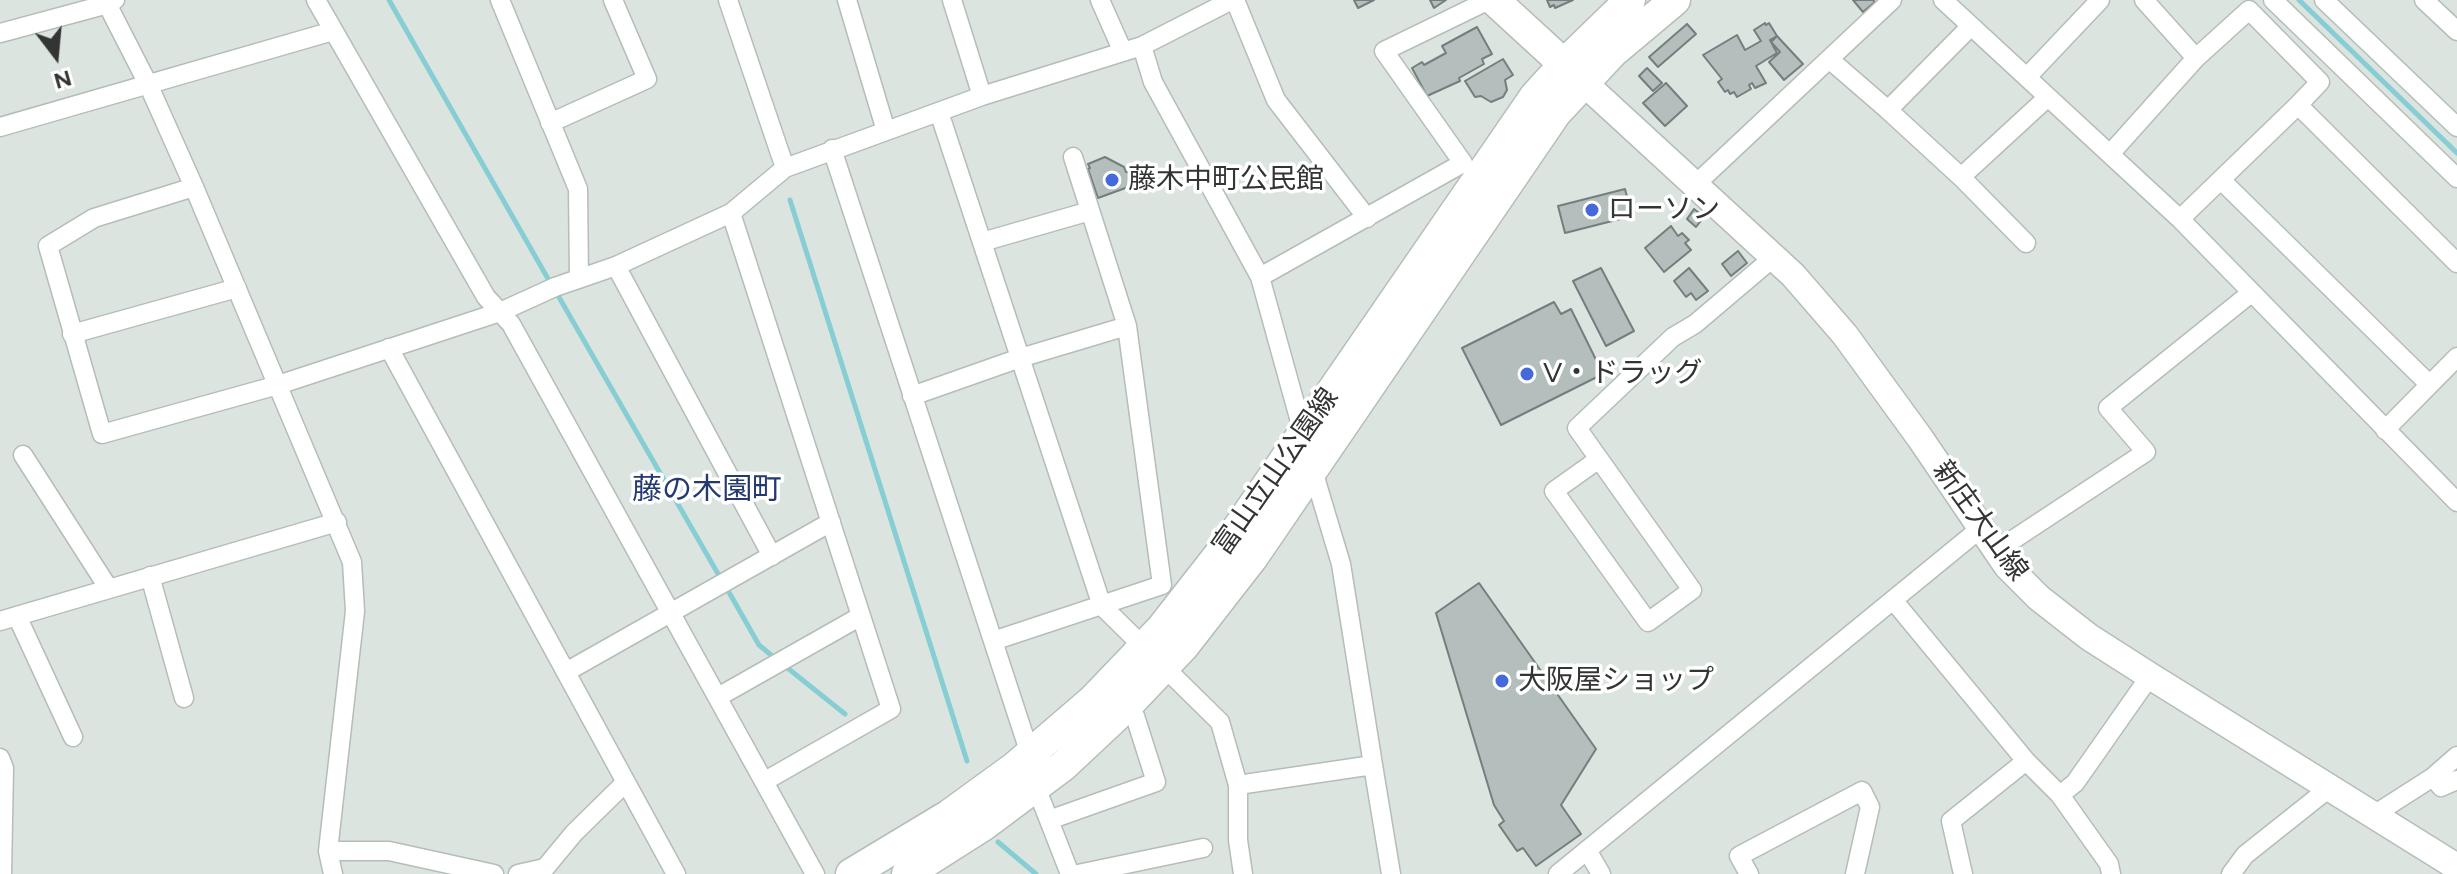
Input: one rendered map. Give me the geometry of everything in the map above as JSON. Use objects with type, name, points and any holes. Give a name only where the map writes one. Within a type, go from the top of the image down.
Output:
[{"type":"main road","points":[[1492,0],[1573,73]]},
{"type":"main road","name":"富山立山公園線","points":[[851,874],[949,815],[1030,754],[1093,700],[1153,658],[1253,557],[1556,113],[1573,73],[1630,0]]},
{"type":"main road","name":"富山立山公園線","points":[[907,874],[940,866],[1063,766],[1126,707],[1153,658],[1222,551],[1535,96],[1613,52],[1675,0]]},
{"type":"main road","name":"新庄大山線","points":[[1573,73],[1793,275],[1845,335],[2007,566],[2039,598],[2089,637],[2457,867]]},
{"type":"street","points":[[316,0],[486,297],[511,324],[815,874]]},
{"type":"street","points":[[500,0],[578,189],[579,279]]},
{"type":"street","points":[[550,123],[647,79],[613,0]]},
{"type":"street","points":[[728,0],[785,168]]},
{"type":"street","points":[[847,0],[886,131]]},
{"type":"street","points":[[952,0],[982,96]]},
{"type":"street","points":[[1100,0],[1123,52]]},
{"type":"street","points":[[194,187],[94,218],[48,246],[102,434],[278,385],[500,312],[616,266],[731,213],[785,168],[982,96],[1142,46],[1234,0],[1276,100],[1367,218]]},
{"type":"street","points":[[1260,277],[1463,163],[1384,51],[1492,0]]},
{"type":"street","points":[[1943,0],[2180,219],[2457,502]]},
{"type":"street","points":[[2027,77],[2100,0]]},
{"type":"street","points":[[2144,0],[2196,58]]},
{"type":"street","points":[[2273,0],[2457,178]]},
{"type":"street","points":[[2324,0],[2457,127]]},
{"type":"street","points":[[2424,0],[2457,31]]},
{"type":"street","points":[[0,33],[109,1],[194,187],[337,522],[352,562],[355,611],[328,851],[333,874]]},
{"type":"street","points":[[1696,184],[1888,1]]},
{"type":"street","points":[[2110,154],[2196,58],[2249,10],[2320,82],[2180,219]]},
{"type":"street","points":[[1888,110],[1971,26]]},
{"type":"street","points":[[0,127],[333,31]]},
{"type":"street","points":[[1142,46],[1153,82],[1260,277],[1341,564],[1391,874]]},
{"type":"street","points":[[1829,59],[1961,177],[2026,243]]},
{"type":"street","points":[[1961,177],[2048,97]]},
{"type":"street","points":[[2298,105],[2457,263]]},
{"type":"street","points":[[939,112],[1102,606],[1220,722],[1238,785],[1238,840],[1243,874]]},
{"type":"street","points":[[832,149],[1030,754]]},
{"type":"street","points":[[993,641],[1162,585],[1127,326],[1073,157]]},
{"type":"street","points":[[2221,180],[2429,384]]},
{"type":"street","points":[[982,242],[1090,211]]},
{"type":"street","points":[[731,213],[891,709],[765,781]]},
{"type":"street","points":[[1599,459],[1554,491],[1648,622],[1692,590],[1577,428],[1673,337],[1695,324],[1774,257]]},
{"type":"street","points":[[616,266],[772,556]]},
{"type":"street","points":[[72,334],[237,288]]},
{"type":"street","points":[[1996,551],[2146,452],[2108,408],[2251,293]]},
{"type":"street","points":[[912,396],[1020,358],[1127,326]]},
{"type":"street","points":[[389,348],[676,874]]},
{"type":"street","points":[[2385,430],[2457,357]]},
{"type":"street","points":[[23,455],[109,589]]},
{"type":"street","points":[[73,737],[8,619],[337,522]]},
{"type":"street","points":[[566,672],[831,522]]},
{"type":"street","points":[[1558,874],[1981,528]]},
{"type":"street","points":[[150,576],[184,698]]},
{"type":"street","points":[[1893,600],[2026,761],[2060,795],[2109,864],[2111,874]]},
{"type":"street","points":[[718,697],[861,616]]},
{"type":"street","points":[[2060,795],[2075,783],[2150,676]]},
{"type":"street","points":[[1049,820],[1156,782],[1135,716],[1126,707]]},
{"type":"street","points":[[2372,816],[2433,777],[2457,756]]},
{"type":"street","points":[[1963,874],[1951,821],[2026,761]]},
{"type":"street","points":[[1,765],[2,874]]},
{"type":"street","points":[[1238,785],[1373,765]]},
{"type":"street","points":[[2433,777],[2441,787],[2457,780]]},
{"type":"street","points":[[518,874],[545,868],[574,833],[625,783]]},
{"type":"street","points":[[1036,787],[1070,874]]},
{"type":"street","points":[[2231,874],[2245,855],[2328,789]]},
{"type":"street","points":[[1749,874],[1739,856],[1862,791],[1870,807],[1855,874]]},
{"type":"street","points":[[1078,874],[1203,848]]},
{"type":"street","points":[[1587,850],[1601,874]]},
{"type":"street","points":[[328,851],[389,851],[494,874]]},
{"type":"building","points":[[1354,0],[1374,0],[1358,8]]},
{"type":"building","points":[[1430,0],[1446,0],[1434,8]]},
{"type":"building","points":[[1547,0],[1573,0],[1555,8],[1554,5],[1550,7]]},
{"type":"building","points":[[1853,0],[1873,0],[1875,2],[1863,12]]},
{"type":"building","points":[[1769,23],[1777,36],[1770,40],[1777,53],[1756,66],[1766,83],[1755,88],[1752,83],[1749,85],[1751,89],[1737,97],[1734,92],[1725,92],[1718,82],[1722,79],[1703,55],[1737,35],[1745,50],[1761,41],[1754,30]]},
{"type":"building","points":[[1687,24],[1696,34],[1658,67],[1649,57]]},
{"type":"building","points":[[1477,27],[1492,54],[1482,59],[1484,64],[1459,78],[1460,81],[1427,96],[1412,68],[1446,53],[1442,46]]},
{"type":"building","points":[[1777,36],[1803,64],[1784,80],[1769,62],[1780,52],[1771,42]]},
{"type":"building","points":[[1503,59],[1513,75],[1505,80],[1507,90],[1503,97],[1491,102],[1481,96],[1475,97],[1465,81]]},
{"type":"building","points":[[1647,68],[1662,83],[1653,91],[1639,76]]},
{"type":"building","points":[[1666,83],[1687,106],[1665,126],[1643,103]]},
{"type":"building","points":[[1105,157],[1124,167],[1126,172],[1138,174],[1142,185],[1098,198],[1088,164]]},
{"type":"building","points":[[1625,189],[1632,216],[1565,233],[1558,206]]},
{"type":"building","points":[[1694,209],[1704,217],[1696,227],[1687,219]]},
{"type":"building","points":[[1671,226],[1678,236],[1682,233],[1689,240],[1685,243],[1691,250],[1664,272],[1645,248]]},
{"type":"building","points":[[1738,251],[1747,263],[1731,276],[1722,264]]},
{"type":"building","points":[[1601,268],[1634,331],[1606,346],[1573,281]]},
{"type":"building","points":[[1689,268],[1708,291],[1696,300],[1691,293],[1686,297],[1674,281]]},
{"type":"building","points":[[1554,302],[1561,314],[1571,309],[1603,374],[1501,425],[1462,348]]},
{"type":"building","name":"大阪屋ショップ","points":[[1479,583],[1596,749],[1561,805],[1581,834],[1536,866],[1523,848],[1517,851],[1499,825],[1504,821],[1494,805],[1436,613]]},
{"type":"waterway","points":[[389,0],[551,284]]},
{"type":"waterway","points":[[2299,0],[2457,153]]},
{"type":"waterway","points":[[790,200],[967,761]]},
{"type":"waterway","points":[[556,292],[721,579]]},
{"type":"waterway","points":[[726,587],[759,645],[777,660]]},
{"type":"waterway","points":[[785,666],[845,714]]},
{"type":"waterway","points":[[998,842],[1036,874]]},
{"type":"place","name":"藤木中町公民館","points":[[1112,180]]},
{"type":"place","name":"ローソン","points":[[1592,210]]},
{"type":"place","name":"V・ドラッグ","points":[[1527,374]]},
{"type":"place","name":"大阪屋ショップ","points":[[1502,681]]},
{"type":"district","name":"藤の木園町","points":[[707,490]]}]
